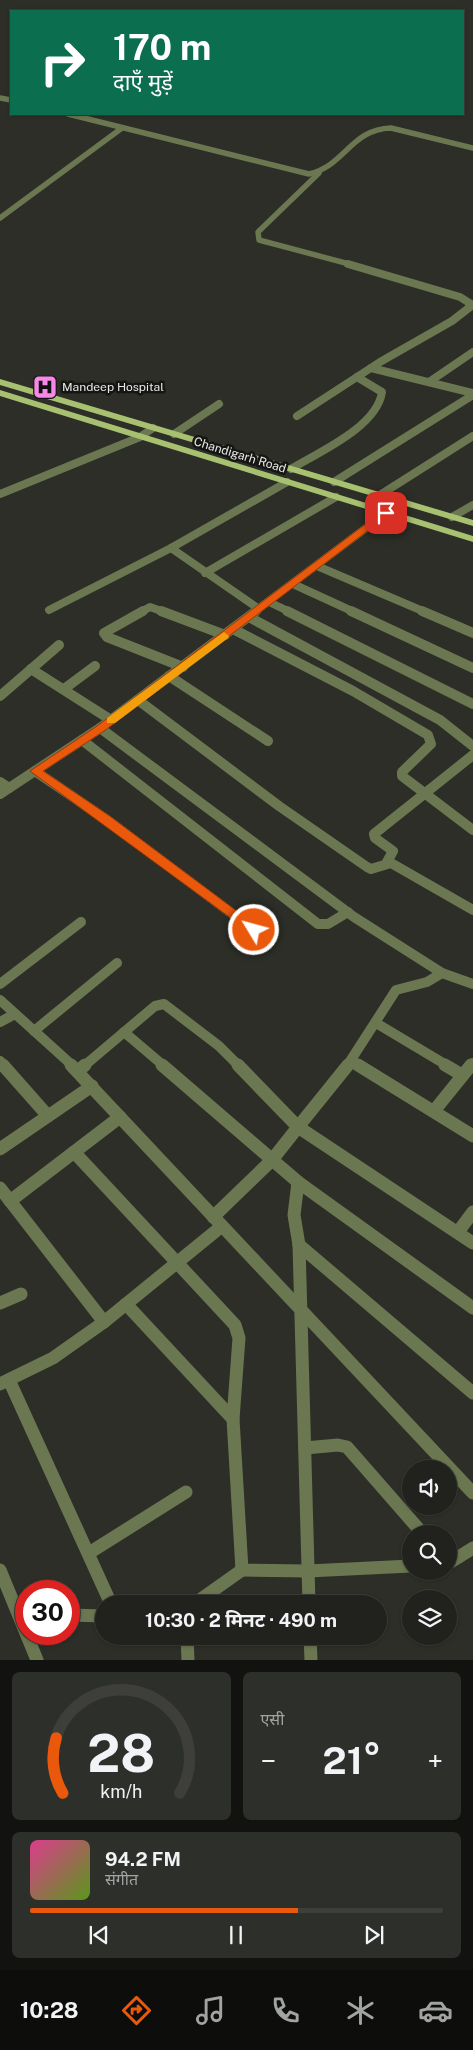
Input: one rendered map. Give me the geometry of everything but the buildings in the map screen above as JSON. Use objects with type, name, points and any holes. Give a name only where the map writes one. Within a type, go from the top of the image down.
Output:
[{"type":"main road","name":"Chandigarh Road","points":[[0,382],[473,523]]},
{"type":"main road","name":"Chandigarh Road","points":[[0,394],[473,539]]},
{"type":"street","points":[[72,115],[302,173],[319,173]]},
{"type":"street","points":[[0,218],[122,128]]},
{"type":"street","points":[[297,416],[371,368],[452,320],[471,304],[460,297],[410,281],[259,240],[258,232],[365,132],[377,128],[391,128],[473,148]]},
{"type":"street","points":[[429,382],[473,352]]},
{"type":"street","points":[[371,368],[473,394]]},
{"type":"street","points":[[291,469],[358,427],[376,412],[380,406],[382,392],[357,377]]},
{"type":"street","points":[[334,482],[473,394]]},
{"type":"street","points":[[174,434],[219,404]]},
{"type":"street","points":[[0,494],[140,437],[153,428]]},
{"type":"street","points":[[380,496],[473,436]]},
{"type":"street","points":[[49,610],[171,548],[287,482]]},
{"type":"street","points":[[205,573],[336,497]]},
{"type":"street","points":[[452,517],[473,505]]},
{"type":"street","points":[[0,794],[111,720],[386,513]]},
{"type":"street","points":[[171,548],[259,609]]},
{"type":"street","points":[[317,566],[473,633]]},
{"type":"street","points":[[293,584],[473,668]]},
{"type":"street","points":[[269,602],[473,704]]},
{"type":"street","points":[[183,666],[107,637],[104,633],[150,607],[229,632],[353,691],[428,735],[431,744],[402,774],[404,778],[423,793],[473,830]]},
{"type":"street","points":[[249,617],[440,720],[473,746]]},
{"type":"street","points":[[0,696],[59,646]]},
{"type":"street","points":[[64,690],[95,666]]},
{"type":"street","points":[[31,669],[111,720]]},
{"type":"street","points":[[170,676],[268,741]]},
{"type":"street","points":[[138,700],[279,806],[367,867],[373,869],[387,862],[393,851],[375,838],[374,834],[473,755]]},
{"type":"street","points":[[100,728],[348,912],[442,973],[471,981]]},
{"type":"street","points":[[82,740],[163,806],[318,924],[328,924],[348,912]]},
{"type":"street","points":[[35,771],[107,820],[254,930]]},
{"type":"street","points":[[0,782],[9,788]]},
{"type":"street","points":[[387,862],[392,863],[473,910]]},
{"type":"street","points":[[0,984],[81,922]]},
{"type":"street","points":[[34,1031],[117,963]]},
{"type":"street","points":[[107,1595],[5,1382],[53,1358],[104,1322],[177,1261],[217,1221],[272,1160],[351,1061],[396,990],[427,982],[442,973]]},
{"type":"street","points":[[0,1000],[78,1071],[473,1493]]},
{"type":"street","points":[[78,1071],[155,1006],[160,1004],[167,1005],[219,1046],[298,1127],[473,1243]]},
{"type":"street","points":[[0,1022],[15,1014]]},
{"type":"street","points":[[376,1023],[462,1075]]},
{"type":"street","points":[[124,1032],[298,1182],[473,1308]]},
{"type":"street","points":[[0,1061],[48,1116]]},
{"type":"street","points":[[351,1061],[473,1136]]},
{"type":"street","points":[[434,1111],[473,1063]]},
{"type":"street","points":[[0,1149],[92,1086]]},
{"type":"street","points":[[10,1201],[120,1117]]},
{"type":"street","points":[[74,1152],[235,1325],[238,1333],[233,1419],[242,1570]]},
{"type":"street","points":[[298,1182],[294,1215],[299,1245],[309,1595]]},
{"type":"street","points":[[0,1188],[104,1322]]},
{"type":"street","points":[[458,1232],[473,1212]]},
{"type":"street","points":[[299,1245],[473,1393]]},
{"type":"street","points":[[0,1302],[21,1294]]},
{"type":"street","points":[[126,1304],[233,1419]]},
{"type":"street","points":[[305,1448],[346,1446],[415,1525]]},
{"type":"street","points":[[88,1553],[186,1492]]},
{"type":"street","points":[[457,1558],[473,1548]]},
{"type":"street","points":[[207,1595],[242,1570],[308,1571],[402,1566]]},
{"type":"street","points":[[0,1570],[3,1588],[15,1604]]},
{"type":"street","points":[[80,1615],[95,1616]]},
{"type":"street","points":[[32,1645],[37,1660]]},
{"type":"street","points":[[187,1645],[188,1660]]},
{"type":"street","points":[[310,1645],[311,1660]]},
{"type":"slow traffic","points":[[111,720],[224,636]]},
{"type":"place","name":"Mandeep Hospital","points":[[45,387]]},
{"type":"route","points":[[254,930],[107,820],[35,771],[100,728],[386,513]]}]
